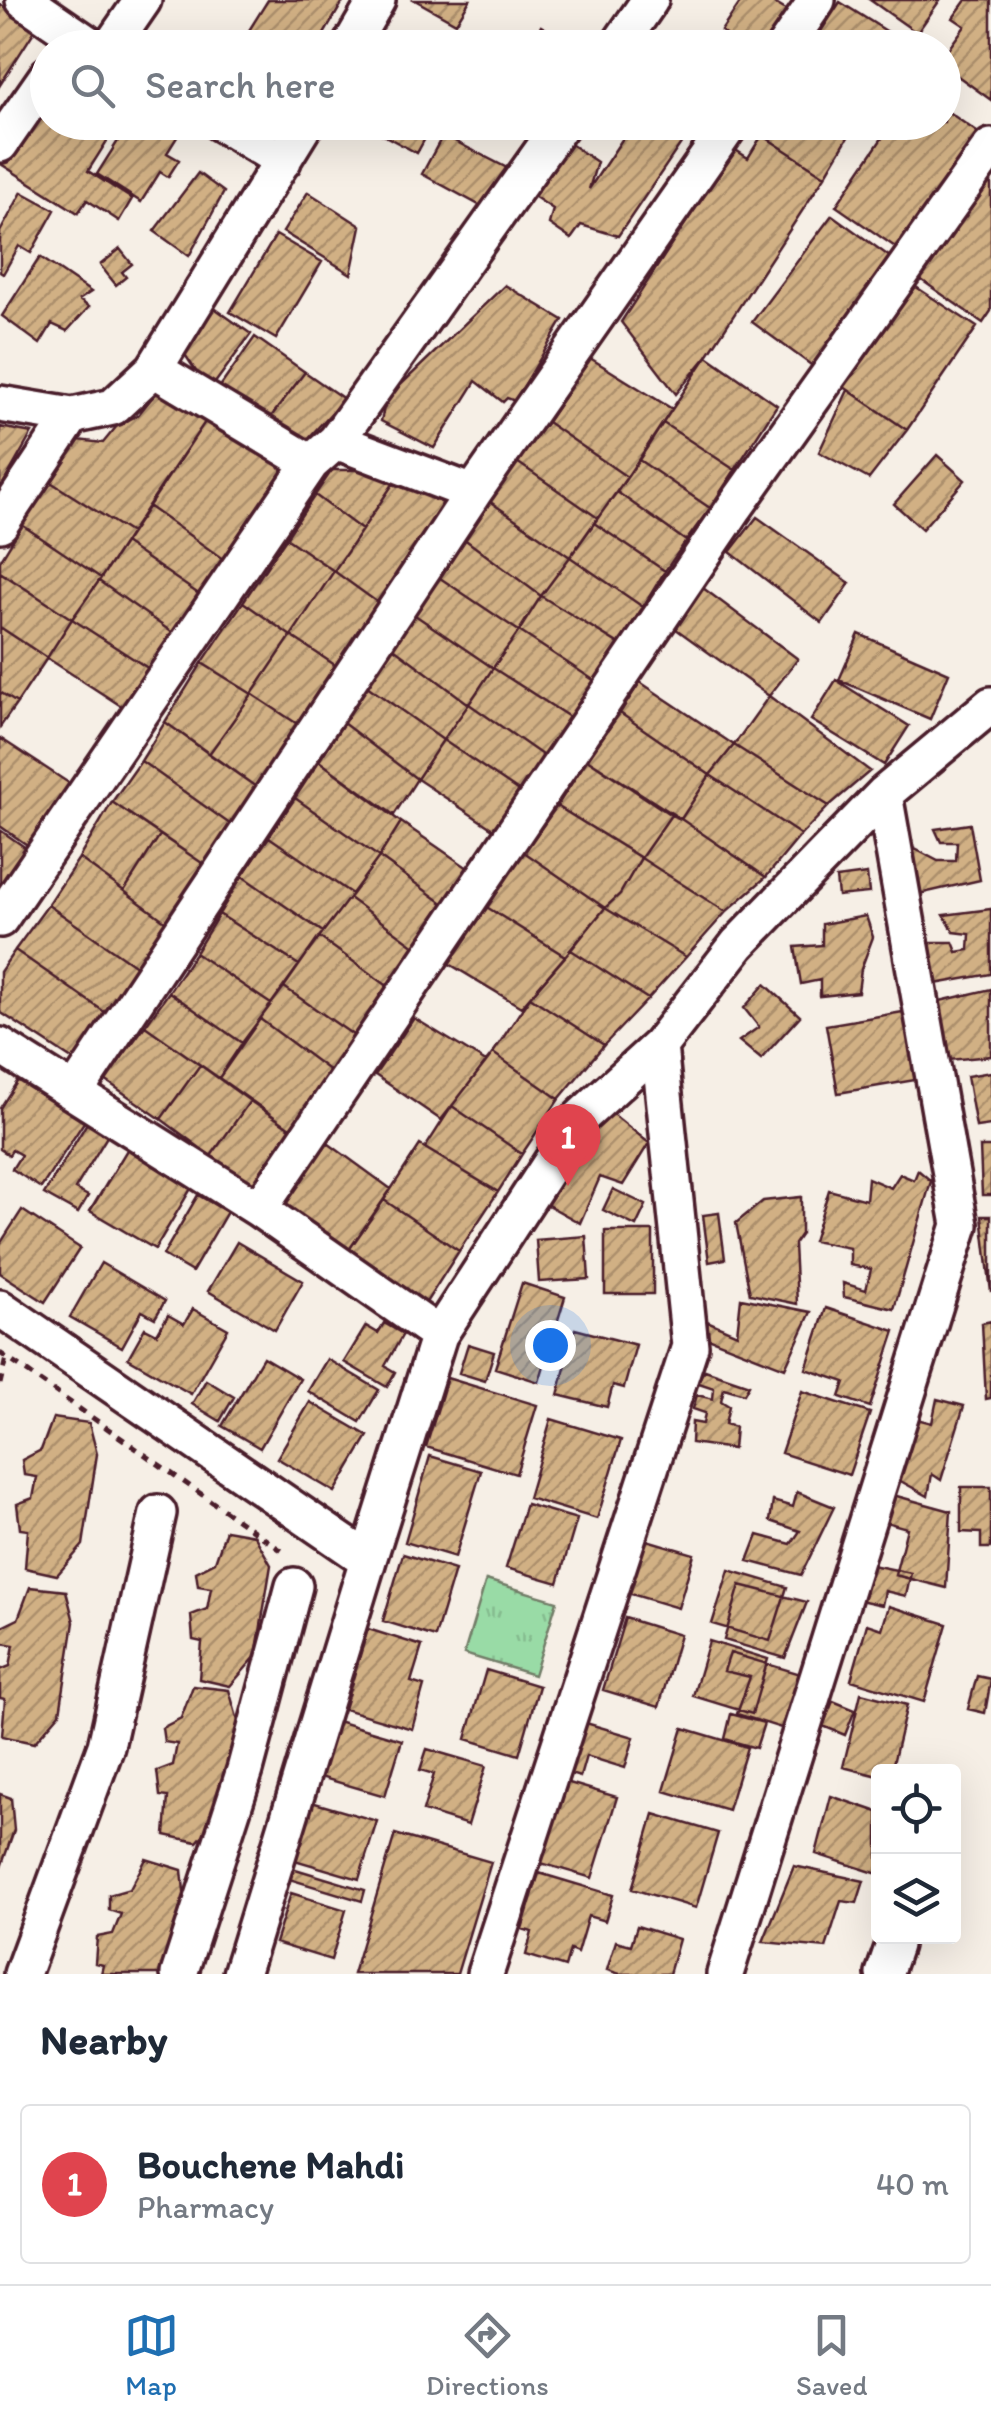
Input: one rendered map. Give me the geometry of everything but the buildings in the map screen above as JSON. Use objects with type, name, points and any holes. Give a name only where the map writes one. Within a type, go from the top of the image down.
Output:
[{"type":"street","points":[[24,0],[61,30]]},
{"type":"street","points":[[122,30],[142,0]]},
{"type":"street","points":[[359,30],[376,0]]},
{"type":"street","points":[[629,30],[650,0]]},
{"type":"street","points":[[796,30],[817,0]]},
{"type":"street","points":[[0,144],[30,101]]},
{"type":"street","points":[[248,140],[284,162]]},
{"type":"street","points":[[0,404],[72,416],[113,406],[154,368],[296,140]]},
{"type":"street","points":[[0,919],[324,452],[550,140]]},
{"type":"street","points":[[75,1092],[473,493],[719,140]]},
{"type":"street","points":[[259,1210],[724,524],[991,147]]},
{"type":"street","points":[[154,368],[324,452],[473,493]]},
{"type":"street","points":[[0,524],[72,416]]},
{"type":"street","points":[[241,1974],[439,1334],[581,1118],[658,1046],[738,944],[884,794],[991,704]]},
{"type":"street","points":[[724,1974],[960,1226],[884,794]]},
{"type":"street","points":[[0,1046],[259,1210],[439,1334]]},
{"type":"street","points":[[484,1974],[690,1346],[658,1046]]},
{"type":"street","points":[[0,1308],[368,1560]]},
{"type":"street","points":[[22,1974],[106,1746],[158,1513]]},
{"type":"street","points":[[179,1974],[245,1770],[294,1586]]},
{"type":"path","points":[[0,1384],[3,1355],[282,1548],[293,1566],[294,1586]]},
{"type":"green space","points":[[486,1580],[557,1601],[534,1675],[464,1654]]},
{"type":"place","name":"Bouchene Mahdi","points":[[568,1186]]}]
